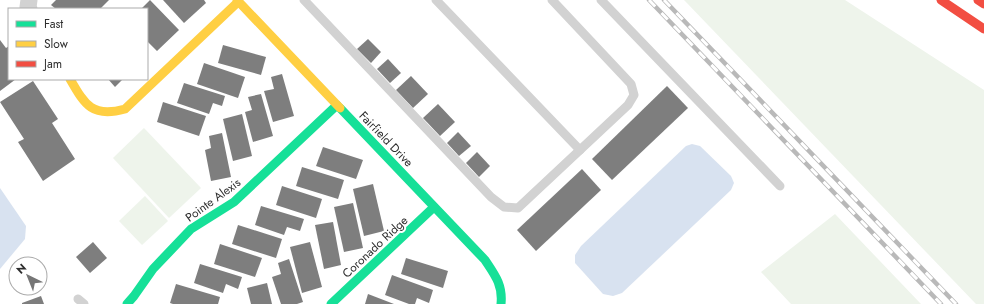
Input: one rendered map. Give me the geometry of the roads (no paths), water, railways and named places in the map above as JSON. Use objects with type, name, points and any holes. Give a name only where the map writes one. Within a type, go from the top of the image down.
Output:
[{"type":"main road","points":[[941,0],[984,29]]},
{"type":"main road","points":[[978,0],[984,4]]},
{"type":"main road","points":[[71,80],[85,103],[94,110],[104,113],[115,113],[125,109],[237,1]]},
{"type":"main road","name":"Fairfield Drive","points":[[237,1],[485,260],[500,284],[502,295],[501,303]]},
{"type":"main road","name":"Pointe Alexis","points":[[127,304],[153,269],[191,229],[234,202],[337,105]]},
{"type":"main road","name":"Coronado Ridge","points":[[331,304],[434,207]]},
{"type":"lane","points":[[304,0],[491,197],[504,207],[518,208],[628,105],[634,95],[631,84],[552,0]]},
{"type":"lane","points":[[436,0],[580,150]]},
{"type":"lane","points":[[601,0],[780,186]]},
{"type":"railway","points":[[649,0],[941,304]]},
{"type":"railway","points":[[664,0],[956,304]]}]
